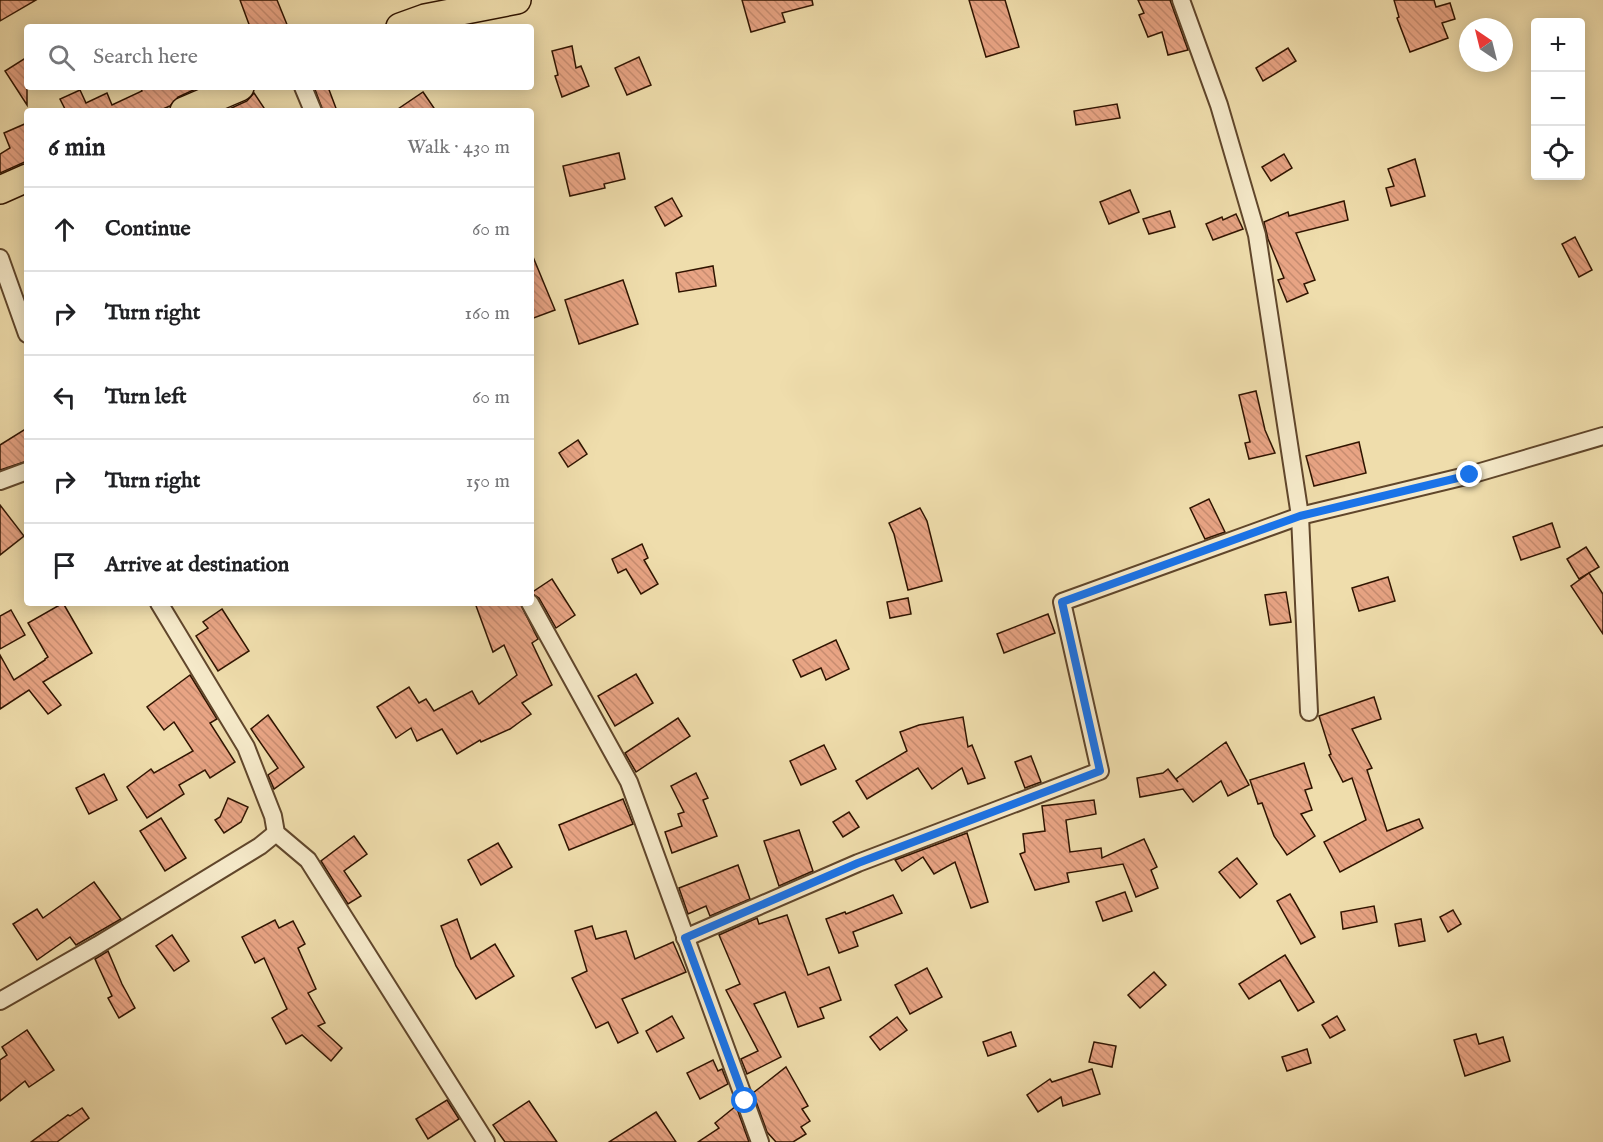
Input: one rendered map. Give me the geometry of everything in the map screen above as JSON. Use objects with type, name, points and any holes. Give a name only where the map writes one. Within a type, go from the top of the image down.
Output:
[{"type":"main road","points":[[408,24],[425,18],[516,0]]},
{"type":"main road","points":[[191,108],[233,90]]},
{"type":"main road","points":[[0,190],[24,179]]},
{"type":"street","points":[[1181,0],[1219,105],[1257,235],[1300,516],[1309,712]]},
{"type":"street","points":[[304,90],[312,108]]},
{"type":"street","points":[[0,258],[24,326]]},
{"type":"street","points":[[685,938],[858,863],[1100,771],[1062,602],[1300,516],[1470,475],[1603,436]]},
{"type":"street","points":[[0,481],[24,472]]},
{"type":"street","points":[[161,606],[246,747],[273,816],[276,833],[308,860],[486,1142]]},
{"type":"street","points":[[532,606],[629,782],[760,1142]]},
{"type":"street","points":[[0,1001],[189,890],[260,846],[276,833]]},
{"type":"building","points":[[0,0],[36,0],[0,21]]},
{"type":"building","points":[[240,0],[277,0],[287,24],[249,24]]},
{"type":"building","points":[[742,0],[812,0],[813,5],[782,13],[785,22],[751,32]]},
{"type":"building","points":[[969,0],[1005,0],[1019,47],[986,57]]},
{"type":"building","points":[[1138,0],[1170,0],[1188,50],[1168,55],[1162,32],[1148,37],[1139,15],[1144,13]]},
{"type":"building","points":[[1394,0],[1434,0],[1436,7],[1450,3],[1455,19],[1442,23],[1448,38],[1410,52],[1397,18],[1399,17]]},
{"type":"building","points":[[572,46],[576,68],[581,66],[589,86],[562,97],[555,76],[558,75],[552,51]]},
{"type":"building","points":[[1288,48],[1296,61],[1263,81],[1256,68]]},
{"type":"building","points":[[639,57],[651,85],[627,95],[615,68]]},
{"type":"building","points":[[24,59],[24,90],[27,90],[27,105],[5,71]]},
{"type":"building","points":[[80,90],[86,103],[107,93],[112,105],[142,91],[193,90],[178,97],[165,108],[64,108],[60,99]]},
{"type":"building","points":[[315,90],[329,90],[336,108],[322,108]]},
{"type":"building","points":[[423,92],[434,108],[399,108]]},
{"type":"building","points":[[254,93],[264,108],[232,108],[247,101]]},
{"type":"building","points":[[1117,104],[1120,118],[1076,125],[1074,111]]},
{"type":"building","points":[[24,124],[24,162],[0,173],[0,154],[10,148],[4,133]]},
{"type":"building","points":[[619,153],[625,179],[604,184],[605,188],[570,196],[563,166]]},
{"type":"building","points":[[1284,154],[1292,168],[1271,181],[1262,167]]},
{"type":"building","points":[[1415,159],[1425,196],[1391,206],[1386,188],[1394,186],[1388,169]]},
{"type":"building","points":[[1130,190],[1139,212],[1109,224],[1100,202]]},
{"type":"building","points":[[672,198],[682,216],[665,226],[655,207]]},
{"type":"building","points":[[1344,201],[1348,220],[1296,233],[1315,280],[1304,284],[1308,293],[1287,302],[1278,280],[1284,278],[1268,239],[1264,222],[1288,212],[1289,216]]},
{"type":"building","points":[[1170,211],[1175,227],[1149,234],[1143,219]]},
{"type":"building","points":[[1236,214],[1243,229],[1213,240],[1206,224]]},
{"type":"building","points":[[1575,237],[1592,270],[1579,277],[1562,244]]},
{"type":"building","points":[[534,259],[555,310],[534,318]]},
{"type":"building","points":[[713,266],[716,286],[679,292],[676,273]]},
{"type":"building","points":[[623,280],[638,324],[579,344],[565,300]]},
{"type":"building","points":[[1256,391],[1265,430],[1275,453],[1249,459],[1245,443],[1250,442],[1239,395]]},
{"type":"building","points":[[24,430],[24,462],[0,470],[0,445]]},
{"type":"building","points":[[578,440],[587,454],[568,467],[559,453]]},
{"type":"building","points":[[1359,442],[1366,473],[1314,486],[1306,456]]},
{"type":"building","points":[[1209,499],[1225,532],[1205,539],[1190,508]]},
{"type":"building","points":[[0,505],[24,536],[0,555]]},
{"type":"building","points":[[920,508],[927,521],[942,581],[908,590],[894,534],[889,523]]},
{"type":"building","points":[[1552,523],[1560,547],[1521,560],[1513,537]]},
{"type":"building","points":[[642,544],[648,558],[644,560],[658,584],[641,594],[626,569],[618,573],[612,559]]},
{"type":"building","points":[[1586,547],[1599,567],[1579,579],[1567,559]]},
{"type":"building","points":[[1589,573],[1603,594],[1603,634],[1571,586]]},
{"type":"building","points":[[1388,577],[1395,601],[1359,611],[1352,588]]},
{"type":"building","points":[[552,579],[575,615],[556,628],[539,598],[534,595],[534,591]]},
{"type":"building","points":[[1286,592],[1291,622],[1270,625],[1265,595]]},
{"type":"building","points":[[908,598],[911,614],[890,618],[887,602]]},
{"type":"building","points":[[58,606],[65,606],[92,653],[43,682],[61,705],[48,714],[29,690],[0,709],[0,655],[14,680],[48,657],[28,623]]},
{"type":"building","points":[[476,606],[522,606],[538,639],[532,643],[552,685],[522,703],[531,714],[510,729],[481,742],[480,740],[457,754],[442,729],[417,741],[411,728],[396,738],[377,707],[409,687],[419,703],[426,699],[434,711],[472,691],[479,704],[517,675],[504,645],[493,652]]},
{"type":"building","points":[[222,609],[249,651],[218,671],[196,636],[208,628],[203,622]]},
{"type":"building","points":[[11,610],[25,635],[0,649],[0,616]]},
{"type":"building","points":[[1048,614],[1055,633],[1004,653],[997,634]]},
{"type":"building","points":[[836,640],[849,669],[826,680],[821,668],[801,677],[793,660]]},
{"type":"building","points":[[636,674],[653,703],[615,726],[598,696]]},
{"type":"building","points":[[190,675],[217,719],[210,723],[235,762],[210,778],[205,770],[179,785],[184,794],[147,818],[127,787],[151,769],[154,773],[193,751],[174,722],[164,730],[147,707]]},
{"type":"building","points":[[1374,697],[1381,719],[1352,729],[1372,768],[1367,770],[1387,831],[1419,819],[1423,828],[1340,872],[1324,842],[1366,820],[1352,778],[1343,782],[1329,755],[1331,754],[1319,716]]},
{"type":"building","points":[[268,715],[304,767],[274,789],[268,775],[278,768],[251,729]]},
{"type":"building","points":[[963,717],[968,747],[972,745],[985,778],[968,784],[962,768],[932,789],[918,768],[867,799],[856,781],[907,751],[900,732],[919,725]]},
{"type":"building","points":[[678,718],[690,736],[636,772],[625,753]]},
{"type":"building","points":[[1226,742],[1249,785],[1228,796],[1221,781],[1193,802],[1183,789],[1140,797],[1137,778],[1163,773],[1168,769],[1178,782],[1176,779]]},
{"type":"building","points":[[824,745],[836,769],[801,785],[790,761]]},
{"type":"building","points":[[1031,756],[1041,782],[1025,788],[1015,762]]},
{"type":"building","points":[[1304,763],[1312,788],[1305,790],[1312,810],[1301,814],[1315,836],[1287,855],[1274,836],[1262,803],[1258,804],[1250,780]]},
{"type":"building","points":[[696,773],[708,798],[703,800],[717,836],[672,853],[665,832],[682,826],[678,814],[684,812],[671,786]]},
{"type":"building","points":[[104,774],[117,800],[89,814],[76,788]]},
{"type":"building","points":[[228,798],[248,807],[241,822],[224,833],[215,820],[220,817]]},
{"type":"building","points":[[623,799],[633,824],[569,850],[559,825]]},
{"type":"building","points":[[1094,800],[1096,814],[1066,820],[1070,852],[1101,848],[1102,858],[1144,839],[1157,867],[1151,870],[1158,888],[1136,897],[1123,864],[1067,873],[1069,882],[1035,890],[1020,854],[1025,852],[1023,834],[1045,831],[1042,806]]},
{"type":"building","points":[[849,812],[859,827],[843,837],[833,822]]},
{"type":"building","points":[[161,818],[186,858],[165,871],[140,831]]},
{"type":"building","points":[[799,830],[813,871],[779,886],[764,841]]},
{"type":"building","points":[[967,833],[988,902],[971,908],[955,862],[934,874],[923,857],[902,871],[895,860]]},
{"type":"building","points":[[354,836],[367,854],[344,871],[361,896],[348,904],[321,861]]},
{"type":"building","points":[[498,843],[512,867],[481,885],[468,860]]},
{"type":"building","points":[[1237,858],[1257,884],[1240,898],[1219,872]]},
{"type":"building","points":[[738,865],[750,899],[710,916],[706,906],[688,914],[679,888]]},
{"type":"building","points":[[94,882],[121,919],[76,945],[70,937],[37,960],[13,924],[37,909],[43,918]]},
{"type":"building","points":[[1125,892],[1132,911],[1103,921],[1096,902]]},
{"type":"building","points":[[1290,894],[1315,937],[1301,944],[1277,901]]},
{"type":"building","points":[[893,895],[902,913],[853,932],[858,946],[839,953],[826,919],[845,912],[846,914]]},
{"type":"building","points":[[1374,906],[1377,922],[1343,929],[1341,912]]},
{"type":"building","points":[[1453,910],[1461,924],[1448,932],[1440,917]]},
{"type":"building","points":[[787,915],[808,975],[829,967],[841,1000],[820,1008],[824,1018],[798,1027],[785,992],[754,1004],[781,1057],[747,1074],[741,1059],[758,1051],[726,990],[740,984],[719,935],[757,918],[759,924]]},
{"type":"building","points":[[457,919],[471,959],[495,944],[514,976],[476,999],[456,966],[441,926]]},
{"type":"building","points":[[1421,919],[1425,941],[1399,946],[1395,924]]},
{"type":"building","points":[[275,920],[279,928],[293,921],[305,944],[298,948],[316,989],[308,993],[325,1023],[318,1026],[342,1048],[331,1061],[302,1035],[286,1044],[272,1018],[287,1009],[264,958],[255,963],[242,937]]},
{"type":"building","points":[[592,926],[596,939],[626,931],[635,959],[673,942],[686,972],[622,999],[638,1033],[618,1043],[608,1022],[596,1028],[572,978],[587,971],[575,931]]},
{"type":"building","points":[[172,935],[189,961],[174,971],[156,946]]},
{"type":"building","points":[[108,951],[135,1008],[119,1018],[108,998],[112,996],[95,959]]},
{"type":"building","points":[[1285,955],[1314,1002],[1298,1011],[1280,980],[1249,999],[1239,984]]},
{"type":"building","points":[[927,968],[942,997],[910,1014],[895,985]]},
{"type":"building","points":[[1154,972],[1166,985],[1140,1008],[1128,995]]},
{"type":"building","points":[[672,1016],[684,1038],[657,1052],[646,1031]]},
{"type":"building","points":[[1337,1016],[1345,1030],[1330,1038],[1322,1025]]},
{"type":"building","points":[[897,1017],[907,1030],[880,1050],[870,1037]]},
{"type":"building","points":[[27,1030],[54,1070],[29,1087],[25,1081],[0,1101],[0,1060],[7,1055],[2,1047]]},
{"type":"building","points":[[1011,1032],[1016,1046],[988,1056],[983,1042]]},
{"type":"building","points":[[1476,1034],[1479,1044],[1503,1037],[1510,1061],[1465,1076],[1454,1040]]},
{"type":"building","points":[[1094,1042],[1116,1046],[1112,1067],[1089,1062]]},
{"type":"building","points":[[1307,1049],[1311,1063],[1287,1071],[1282,1057]]},
{"type":"building","points":[[713,1060],[718,1071],[722,1069],[728,1084],[700,1099],[687,1073]]},
{"type":"building","points":[[786,1067],[808,1106],[802,1109],[810,1121],[801,1127],[806,1134],[793,1142],[776,1142],[767,1132],[753,1093]]},
{"type":"building","points":[[1092,1069],[1100,1094],[1063,1106],[1061,1097],[1038,1112],[1027,1095],[1050,1079],[1052,1082]]},
{"type":"building","points":[[447,1100],[459,1119],[428,1139],[416,1119]]},
{"type":"building","points":[[529,1101],[557,1142],[505,1142],[493,1125]]},
{"type":"building","points":[[736,1106],[749,1142],[698,1142],[719,1128],[715,1123]]},
{"type":"building","points":[[82,1108],[89,1118],[57,1142],[31,1142],[68,1115]]},
{"type":"building","points":[[656,1112],[676,1142],[609,1142]]},
{"type":"route","points":[[745,1101],[685,938],[858,863],[1100,771],[1062,602],[1300,516],[1470,475]]}]
